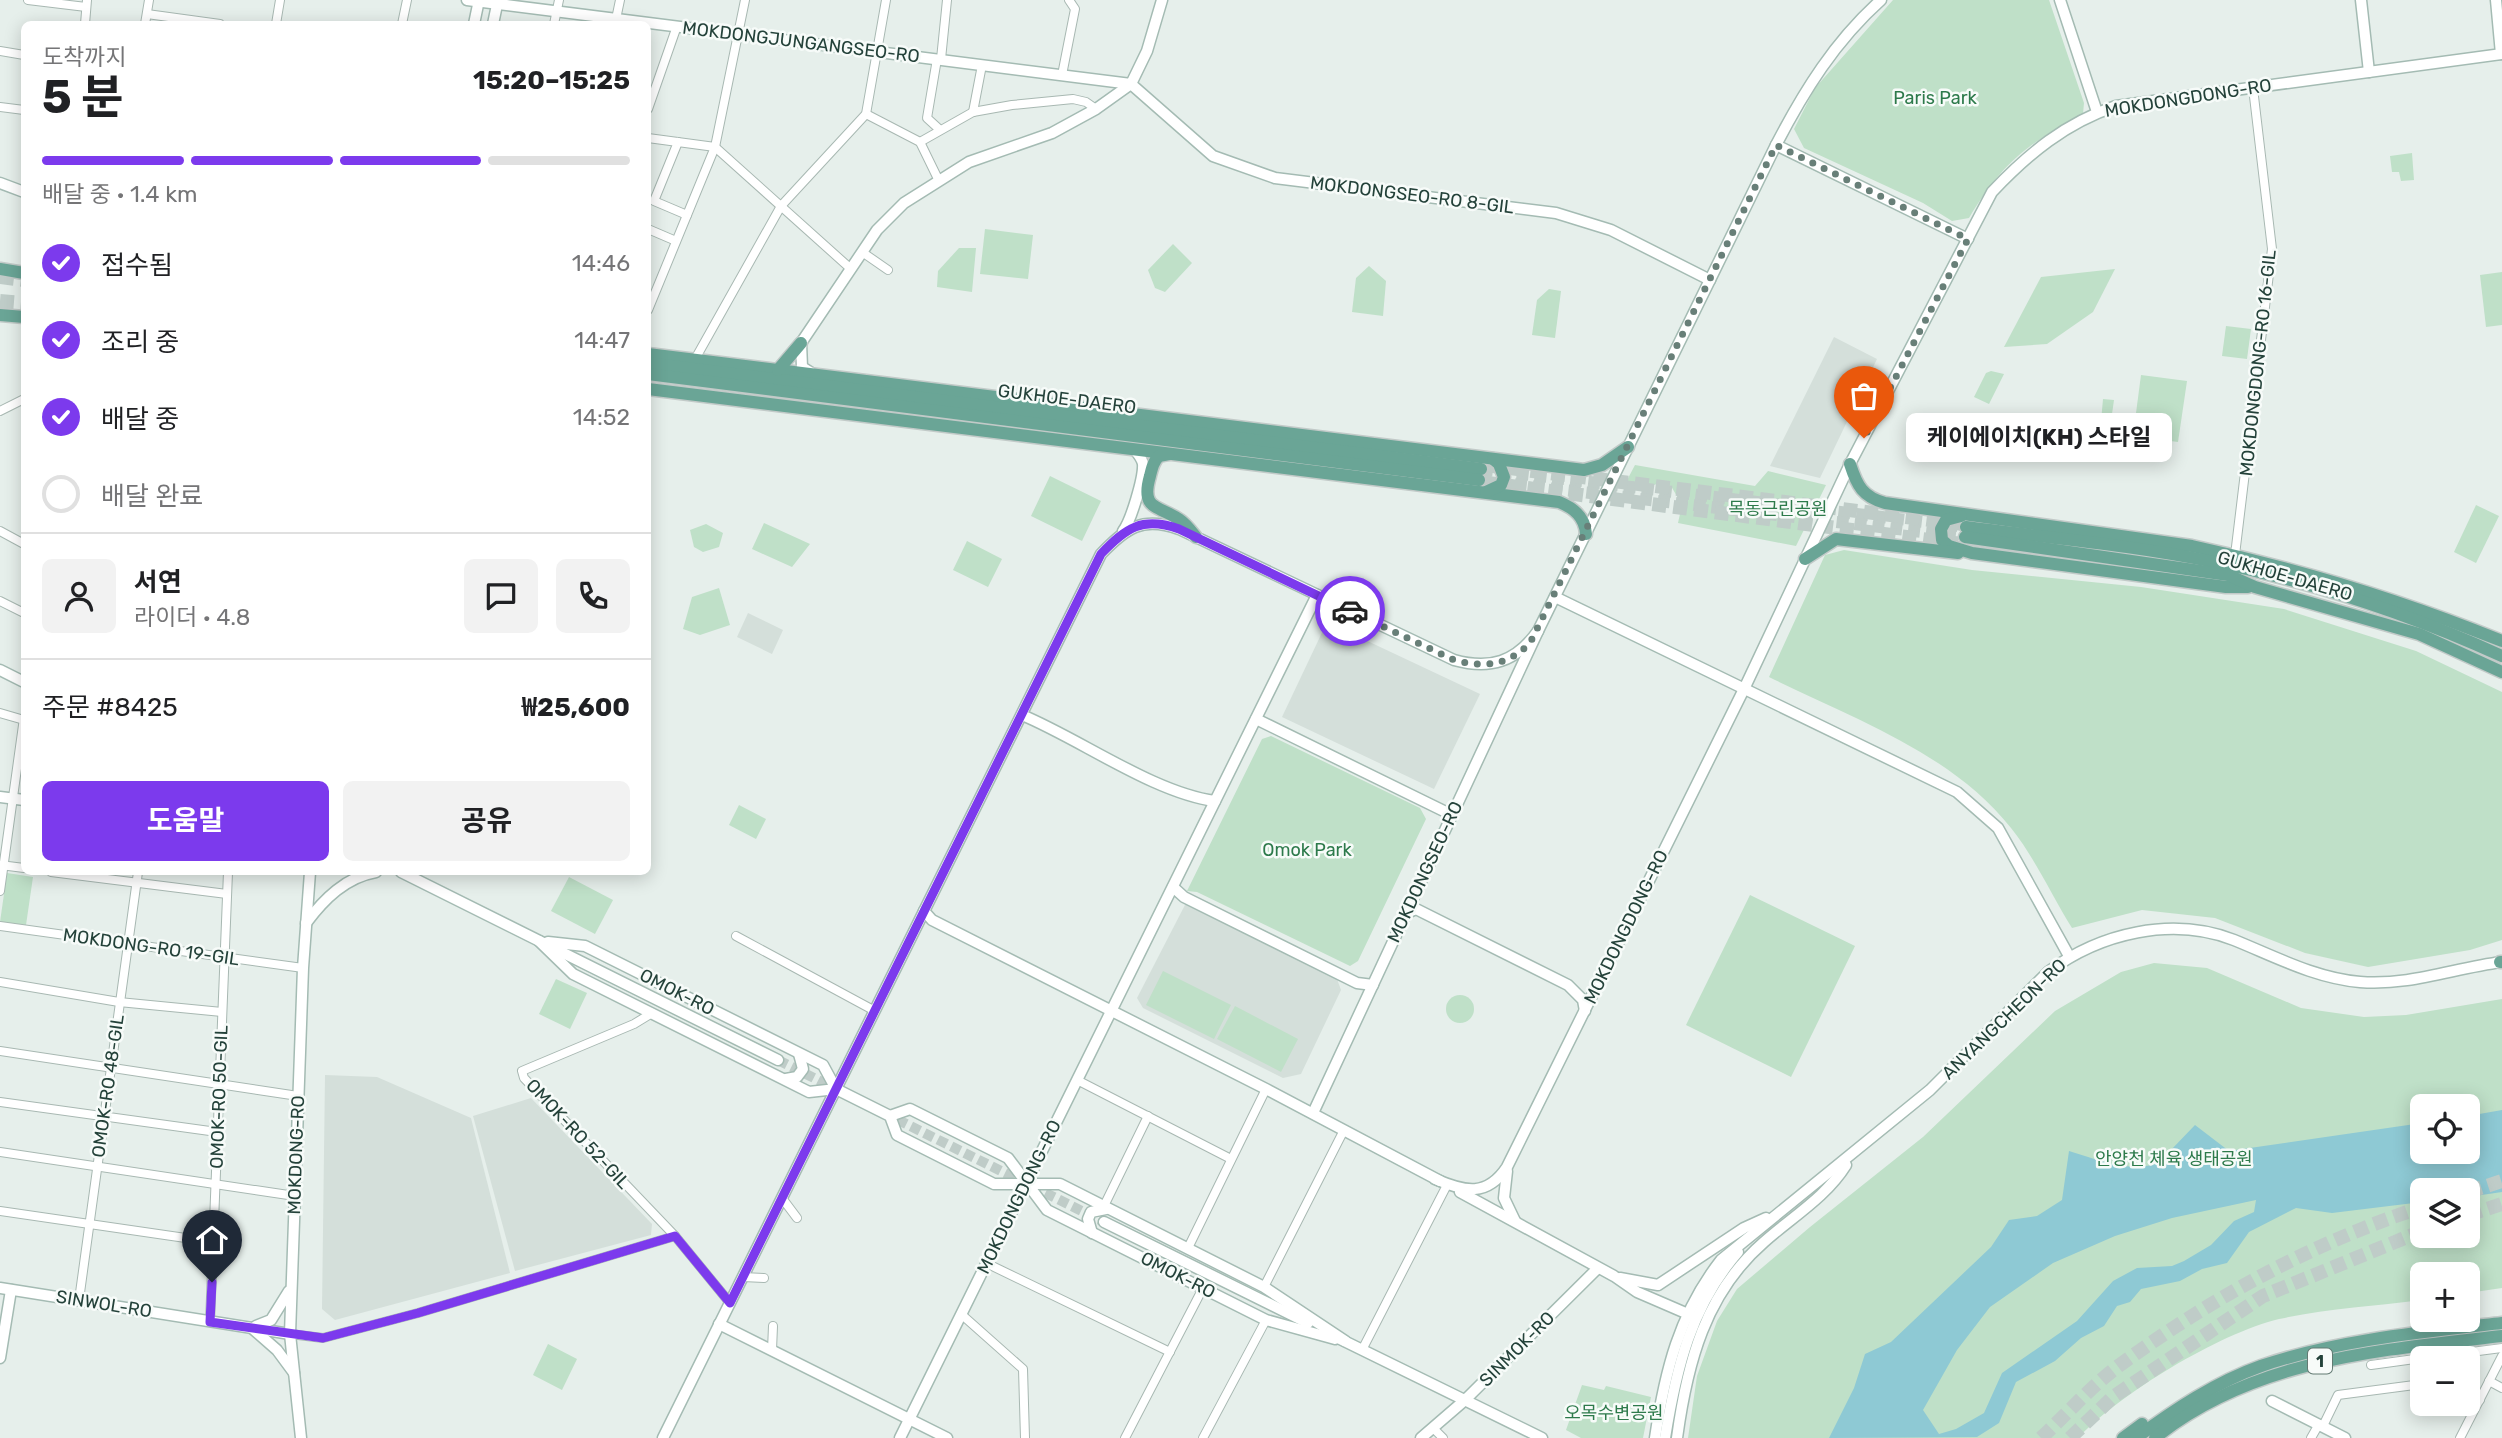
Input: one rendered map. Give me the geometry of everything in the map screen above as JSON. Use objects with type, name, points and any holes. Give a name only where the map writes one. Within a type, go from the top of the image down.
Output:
[{"type":"main road","name":"MOKDONGJUNGANGSEO-RO","points":[[475,0],[558,6],[612,21]]},
{"type":"main road","points":[[474,21],[475,0]]},
{"type":"main road","points":[[778,370],[801,343],[877,230],[904,203],[969,162],[1052,133],[1096,109],[1131,84],[1147,51],[1162,0]]},
{"type":"main road","name":"MOKDONGSEO-RO","points":[[1313,1113],[1538,631],[1776,145],[1802,95],[1844,34],[1881,0]]},
{"type":"main road","points":[[2060,0],[2097,112]]},
{"type":"main road","points":[[2361,0],[2369,72]]},
{"type":"main road","points":[[2496,0],[2502,54]]},
{"type":"main road","points":[[494,21],[498,2]]},
{"type":"main road","name":"MOKDONGJUNGANGSEO-RO","points":[[651,24],[1131,84]]},
{"type":"main road","name":"MOKDONGDONG-RO","points":[[1436,1179],[1460,1189],[1476,1191],[1494,1184],[1507,1167],[1745,687],[1850,464],[1992,192],[2025,158],[2062,130],[2097,112],[2116,106],[2502,54]]},
{"type":"main road","name":"MOKDONGSEO-RO 8-GIL","points":[[1131,84],[1213,156],[1275,178],[1556,213],[1611,230],[1710,280]]},
{"type":"main road","points":[[1776,145],[1968,239]]},
{"type":"main road","points":[[0,183],[21,191]]},
{"type":"main road","points":[[0,269],[21,272]]},
{"type":"main road","points":[[0,315],[21,317]]},
{"type":"main road","points":[[801,343],[802,367],[815,376]]},
{"type":"main road","points":[[651,354],[1584,470],[1602,465],[1628,447]]},
{"type":"main road","name":"GUKHOE-DAERO","points":[[651,363],[1481,481]]},
{"type":"main road","name":"GUKHOE-DAERO","points":[[651,374],[1481,481]]},
{"type":"main road","points":[[651,389],[1171,454],[1481,481],[1559,502],[1576,512],[1585,525],[1586,534]]},
{"type":"main road","points":[[663,1438],[1101,554],[1121,533],[1130,518],[1143,470],[1141,458],[1134,449]]},
{"type":"main road","points":[[1171,454],[1159,456],[1154,462],[1147,487],[1148,499],[1157,510],[1181,520],[1196,537]]},
{"type":"main road","points":[[1481,481],[1494,490],[1504,477],[1503,470],[1493,459]]},
{"type":"main road","points":[[1850,464],[1857,484],[1870,499],[1968,527],[2192,546],[2235,555],[2358,587],[2502,641]]},
{"type":"main road","points":[[1968,527],[1946,520],[1941,534],[1949,546],[1972,553],[2226,587],[2255,587]]},
{"type":"main road","name":"MOKDONGSEO-RO","points":[[1121,533],[1136,526],[1161,524],[1196,537],[1454,660],[1470,664],[1506,661],[1519,653],[1538,631]]},
{"type":"main road","name":"GUKHOE-DAERO","points":[[1968,527],[2215,573],[2419,634],[2502,671]]},
{"type":"main road","name":"GUKHOE-DAERO","points":[[1968,527],[2211,561],[2254,570],[2402,614],[2502,656]]},
{"type":"main road","points":[[1805,559],[1822,545],[1836,539],[1945,554],[1972,553]]},
{"type":"main road","name":"MOKDONGDONG-RO","points":[[900,1438],[1317,595]]},
{"type":"main road","points":[[1555,597],[1745,687],[1956,792],[1998,828],[2069,956]]},
{"type":"main road","points":[[0,670],[21,680]]},
{"type":"main road","points":[[1021,715],[1149,778],[1199,799],[1215,801]]},
{"type":"main road","points":[[1256,719],[1452,814]]},
{"type":"main road","points":[[0,797],[20,799]]},
{"type":"main road","name":"MOKDONG-RO","points":[[301,1438],[290,1334],[303,968],[310,875]]},
{"type":"main road","points":[[306,923],[337,890],[361,875]]},
{"type":"main road","name":"OMOK-RO","points":[[407,875],[778,1060]]},
{"type":"main road","points":[[1173,887],[1184,897],[1357,983],[1373,985]]},
{"type":"main road","points":[[1405,915],[1409,909],[1416,909],[1568,985],[1583,1000],[1585,1011]]},
{"type":"main road","points":[[924,911],[932,920],[1111,1012]]},
{"type":"main road","name":"ANYANGCHEON-RO","points":[[1655,1438],[1669,1361],[1721,1260],[1930,1090],[2048,972],[2069,956],[2113,938],[2144,930],[2169,929],[2200,931],[2232,939],[2291,966],[2360,982],[2429,979],[2501,962]]},
{"type":"main road","name":"OMOK-RO","points":[[539,941],[573,974],[809,1092],[836,1089],[890,1116],[897,1135],[994,1184],[1060,1184],[1264,1287],[1345,1341]]},
{"type":"main road","name":"OMOK-RO","points":[[539,941],[584,946],[823,1066],[836,1089]]},
{"type":"main road","name":"MOKDONGDONG-RO","points":[[1111,1012],[1313,1113],[1614,1276],[1637,1293],[1691,1315]]},
{"type":"main road","points":[[783,1078],[792,1079],[800,1075],[803,1064],[799,1054]]},
{"type":"main road","name":"OMOK-RO","points":[[890,1116],[910,1109],[1008,1158],[1047,1210],[1266,1320],[1345,1341]]},
{"type":"main road","points":[[1678,1433],[1694,1349],[1726,1285],[1762,1244],[1825,1191],[1850,1157]]},
{"type":"main road","name":"MOKDONGDONG-RO","points":[[1507,1167],[1504,1198],[1508,1211],[1517,1223]]},
{"type":"main road","points":[[1092,1233],[1088,1219],[1091,1212],[1106,1207]]},
{"type":"main road","name":"MOKDONGDONG-RO","points":[[1614,1276],[1658,1285],[1744,1228],[1786,1208]]},
{"type":"main road","name":"OMOK-RO","points":[[1104,1222],[1542,1438]]},
{"type":"main road","name":"SINMOK-RO","points":[[1421,1438],[1465,1400],[1598,1268]]},
{"type":"main road","points":[[250,1327],[271,1320],[291,1286]]},
{"type":"main road","points":[[0,1358],[6,1289]]},
{"type":"main road","name":"SINWOL-RO","points":[[6,1289],[290,1334]]},
{"type":"main road","name":"ANYANGCHEON-RO","points":[[1665,1438],[1691,1315]]},
{"type":"main road","name":"1","points":[[2136,1438],[2260,1366],[2320,1349],[2502,1323]]},
{"type":"main road","points":[[719,1324],[947,1438]]},
{"type":"main road","points":[[250,1327],[276,1349],[295,1376]]},
{"type":"main road","name":"1","points":[[2155,1438],[2178,1414],[2268,1376],[2326,1360],[2502,1336]]},
{"type":"main road","points":[[2272,1401],[2346,1438]]},
{"type":"main road","points":[[2123,1438],[2156,1416],[2178,1414]]},
{"type":"main road","points":[[2166,1438],[2178,1414]]},
{"type":"street","points":[[29,0],[87,4]]},
{"type":"street","points":[[146,21],[149,0]]},
{"type":"street","points":[[276,21],[280,0]]},
{"type":"street","points":[[403,21],[407,0]]},
{"type":"street","points":[[616,21],[621,0]]},
{"type":"street","points":[[651,303],[715,147],[745,0]]},
{"type":"street","points":[[694,361],[781,206],[866,114],[886,0]]},
{"type":"street","points":[[939,59],[947,0]]},
{"type":"street","points":[[1062,75],[1075,9],[1069,0]]},
{"type":"street","points":[[147,15],[185,21]]},
{"type":"street","points":[[651,100],[677,26]]},
{"type":"street","points":[[0,51],[21,54]]},
{"type":"street","name":"MOKDONGJUNGANGSEO-RO","points":[[939,59],[927,118],[939,130]]},
{"type":"street","points":[[974,112],[982,65]]},
{"type":"street","name":"MOKDONGDONG-RO 16-GIL","points":[[2235,555],[2272,249],[2253,88]]},
{"type":"street","points":[[920,142],[974,112],[1073,99],[1086,102],[1096,109]]},
{"type":"street","points":[[0,107],[21,110]]},
{"type":"street","points":[[866,114],[920,142],[939,181]]},
{"type":"street","points":[[651,138],[715,147],[851,269]]},
{"type":"street","points":[[678,142],[654,201],[687,215]]},
{"type":"street","points":[[651,230],[676,241]]},
{"type":"street","points":[[862,252],[888,270]]},
{"type":"street","points":[[0,411],[21,400]]},
{"type":"street","points":[[0,531],[21,542]]},
{"type":"street","points":[[0,601],[21,612]]},
{"type":"street","points":[[0,713],[21,718]]},
{"type":"street","points":[[0,891],[2,865],[20,799],[21,779]]},
{"type":"street","points":[[2,865],[21,868]]},
{"type":"street","points":[[74,875],[227,894]]},
{"type":"street","name":"OMOK-RO 48-GIL","points":[[79,1300],[137,875]]},
{"type":"street","name":"OMOK-RO 50-GIL","points":[[210,1322],[228,875]]},
{"type":"street","name":"MOKDONG-RO 19-GIL","points":[[0,926],[303,968]]},
{"type":"street","points":[[736,936],[874,1011]]},
{"type":"street","points":[[0,982],[119,1002],[222,1012]]},
{"type":"street","name":"OMOK-RO 52-GIL","points":[[652,1013],[634,1024],[522,1071],[524,1078],[675,1236],[730,1303]]},
{"type":"street","points":[[0,1051],[298,1096]]},
{"type":"street","points":[[1077,1080],[1231,1159]]},
{"type":"street","name":"OMOK-RO","points":[[1188,1248],[1266,1089]]},
{"type":"street","points":[[0,1102],[217,1132]]},
{"type":"street","points":[[1106,1207],[1148,1116]]},
{"type":"street","points":[[1264,1287],[1344,1130]]},
{"type":"street","points":[[0,1152],[216,1182],[295,1196]]},
{"type":"street","points":[[1362,1350],[1447,1185]]},
{"type":"street","points":[[782,1198],[797,1218]]},
{"type":"street","points":[[0,1211],[213,1242]]},
{"type":"street","points":[[290,1334],[323,1338],[418,1313],[675,1236]]},
{"type":"street","points":[[986,1263],[1170,1352]]},
{"type":"street","points":[[743,1277],[764,1278]]},
{"type":"street","points":[[1125,1438],[1203,1288]]},
{"type":"street","points":[[961,1314],[1025,1372],[1026,1438]]},
{"type":"street","points":[[1203,1438],[1266,1320]]},
{"type":"street","points":[[772,1350],[773,1326]]},
{"type":"street","points":[[2480,1351],[2502,1348]]},
{"type":"street","points":[[2480,1400],[2502,1356]]},
{"type":"street","points":[[2371,1365],[2410,1360]]},
{"type":"street","points":[[2489,1381],[2502,1388]]},
{"type":"street","points":[[2311,1438],[2337,1395],[2410,1386]]},
{"type":"street","points":[[2460,1438],[2472,1416]]},
{"type":"street","points":[[1433,1428],[1443,1438]]},
{"type":"shaded area","points":[[1834,337],[1877,359],[1820,478],[1770,466]]},
{"type":"shaded area","points":[[748,613],[783,630],[772,654],[737,637]]},
{"type":"shaded area","points":[[1327,622],[1480,694],[1434,789],[1282,717]]},
{"type":"shaded area","points":[[1186,903],[1337,979],[1341,990],[1301,1074],[1283,1078],[1143,1008],[1137,998]]},
{"type":"shaded area","points":[[325,1075],[377,1077],[471,1118],[510,1273],[335,1320],[322,1309]]},
{"type":"shaded area","points":[[531,1098],[652,1224],[651,1235],[515,1271],[473,1116]]},
{"type":"green space","name":"Paris Park","points":[[1893,0],[2049,0],[2084,103],[2083,114],[2046,135],[2018,156],[1993,182],[1969,218],[1952,221],[1923,203],[1804,148],[1794,129],[1815,88]]},
{"type":"green space","points":[[2412,153],[2414,180],[2401,181],[2399,172],[2392,172],[2390,156]]},
{"type":"green space","points":[[985,229],[1033,235],[1028,279],[980,274]]},
{"type":"green space","points":[[1173,244],[1192,263],[1165,292],[1155,288],[1148,270]]},
{"type":"green space","points":[[959,248],[976,248],[972,292],[937,287],[938,271]]},
{"type":"green space","points":[[1369,266],[1386,281],[1383,316],[1352,312],[1356,278]]},
{"type":"green space","points":[[2115,269],[2093,312],[2047,344],[2004,347],[2041,277]]},
{"type":"green space","points":[[2502,272],[2502,325],[2486,327],[2480,275]]},
{"type":"green space","points":[[1549,289],[1561,291],[1555,338],[1532,335],[1537,300]]},
{"type":"green space","points":[[2226,326],[2251,329],[2247,359],[2222,356]]},
{"type":"green space","points":[[1991,371],[2004,374],[1989,404],[1974,397],[1986,373]]},
{"type":"green space","points":[[2141,375],[2187,381],[2178,442],[2133,436]]},
{"type":"green space","points":[[2103,399],[2114,400],[2112,414],[2123,416],[2121,436],[2100,433]]},
{"type":"green space","name":"목동근린공원","points":[[1635,465],[1755,486],[1768,471],[1826,485],[1796,546],[1678,523],[1682,505],[1671,486],[1657,484],[1637,490],[1625,484]]},
{"type":"green space","points":[[1050,476],[1101,501],[1082,541],[1031,516]]},
{"type":"green space","points":[[2476,505],[2499,516],[2476,563],[2454,552]]},
{"type":"green space","points":[[764,523],[810,544],[792,567],[752,549]]},
{"type":"green space","points":[[706,524],[723,533],[719,547],[703,552],[694,547],[690,530]]},
{"type":"green space","points":[[967,541],[1002,559],[988,587],[953,570]]},
{"type":"green space","points":[[1844,550],[1972,570],[2141,587],[2284,609],[2416,651],[2502,692],[2502,940],[2470,950],[2368,967],[2305,953],[2215,918],[2142,910],[2072,928],[2036,864],[2011,828],[1987,802],[1960,779],[1899,740],[1769,677],[1825,555]]},
{"type":"green space","points":[[719,588],[730,625],[700,635],[683,629],[692,597]]},
{"type":"green space","name":"Omok Park","points":[[1271,736],[1420,808],[1426,819],[1358,961],[1350,966],[1197,892],[1187,891],[1262,739]]},
{"type":"green space","points":[[739,805],[766,819],[756,839],[729,825]]},
{"type":"green space","points":[[7,873],[33,877],[26,925],[0,922]]},
{"type":"green space","points":[[569,877],[613,900],[595,934],[551,911]]},
{"type":"green space","points":[[1750,895],[1855,946],[1791,1077],[1686,1025]]},
{"type":"green space","name":"안양천 체육 생태공원","points":[[2154,963],[2207,968],[2301,1008],[2364,1017],[2406,1015],[2502,999],[2502,1288],[2480,1291],[2480,1262],[2410,1262],[2410,1301],[2279,1319],[2228,1338],[2200,1351],[2144,1385],[2078,1438],[1688,1438],[1697,1376],[1717,1321],[1737,1289],[1923,1137],[2055,1011],[2121,972]]},
{"type":"green space","points":[[1163,971],[1231,1005],[1214,1039],[1146,1005]]},
{"type":"green space","points":[[556,979],[587,993],[570,1029],[539,1014]]},
{"type":"green space","points":[[1460,995],[1470,999],[1474,1009],[1470,1019],[1460,1023],[1450,1019],[1446,1009],[1450,999]]},
{"type":"green space","points":[[1235,1006],[1298,1039],[1281,1072],[1217,1039]]},
{"type":"green space","points":[[548,1344],[577,1359],[562,1390],[533,1375]]},
{"type":"green space","name":"오목수변공원","points":[[1582,1385],[1604,1390],[1606,1386],[1651,1397],[1643,1438],[1581,1438],[1566,1430]]},
{"type":"water","points":[[2502,1110],[2502,1192],[2480,1195],[2480,1178],[2410,1178],[2410,1203],[2332,1213],[2296,1208],[2249,1232],[2227,1263],[2202,1269],[2180,1281],[2141,1289],[2130,1302],[2117,1306],[2104,1326],[2081,1338],[2055,1361],[2016,1382],[1999,1423],[1977,1437],[1829,1438],[1854,1388],[1865,1354],[1891,1342],[1991,1247],[2009,1220],[2037,1216],[2062,1200],[2069,1151],[2120,1166],[2157,1164],[2172,1159],[2170,1151],[2195,1125],[2229,1151],[2410,1125],[2410,1164],[2480,1164],[2480,1114]],"holes":[[[2256,1200],[2254,1212],[2234,1221],[2211,1245],[2184,1261],[2172,1266],[2137,1268],[2113,1281],[2077,1321],[2002,1373],[1984,1413],[1956,1429],[1939,1434],[1923,1410],[1957,1350],[1990,1307],[2053,1263],[2115,1236],[2172,1218]]]},
{"type":"tunnel","points":[[0,277],[21,280]]},
{"type":"tunnel","points":[[0,301],[21,303]]},
{"type":"tunnel","points":[[1468,463],[1979,526]]},
{"type":"tunnel","points":[[1481,469],[1966,527]]},
{"type":"tunnel","points":[[1465,480],[2070,558]]},
{"type":"tunnel","points":[[1479,480],[1965,537]]},
{"type":"tunnel","points":[[778,1060],[838,1090]]},
{"type":"tunnel","points":[[884,1113],[1104,1222]]},
{"type":"tunnel","points":[[2480,1188],[2502,1181]]},
{"type":"tunnel","points":[[2480,1211],[2502,1204]]},
{"type":"tunnel","points":[[2041,1438],[2113,1370],[2194,1315],[2305,1254],[2410,1211]]},
{"type":"tunnel","points":[[2070,1438],[2113,1397],[2263,1296],[2410,1236]]},
{"type":"way so far","points":[[1350,611],[1454,660],[1470,664],[1486,665],[1506,661],[1530,643],[1776,145],[1968,239],[1864,438]]},
{"type":"place","name":"케이에이치(KH) 스타일","points":[[1864,438]]},
{"type":"route","points":[[212,1282],[210,1322],[323,1338],[418,1313],[675,1236],[730,1303],[1101,554],[1121,533],[1136,526],[1161,524],[1179,529],[1350,611]]}]
